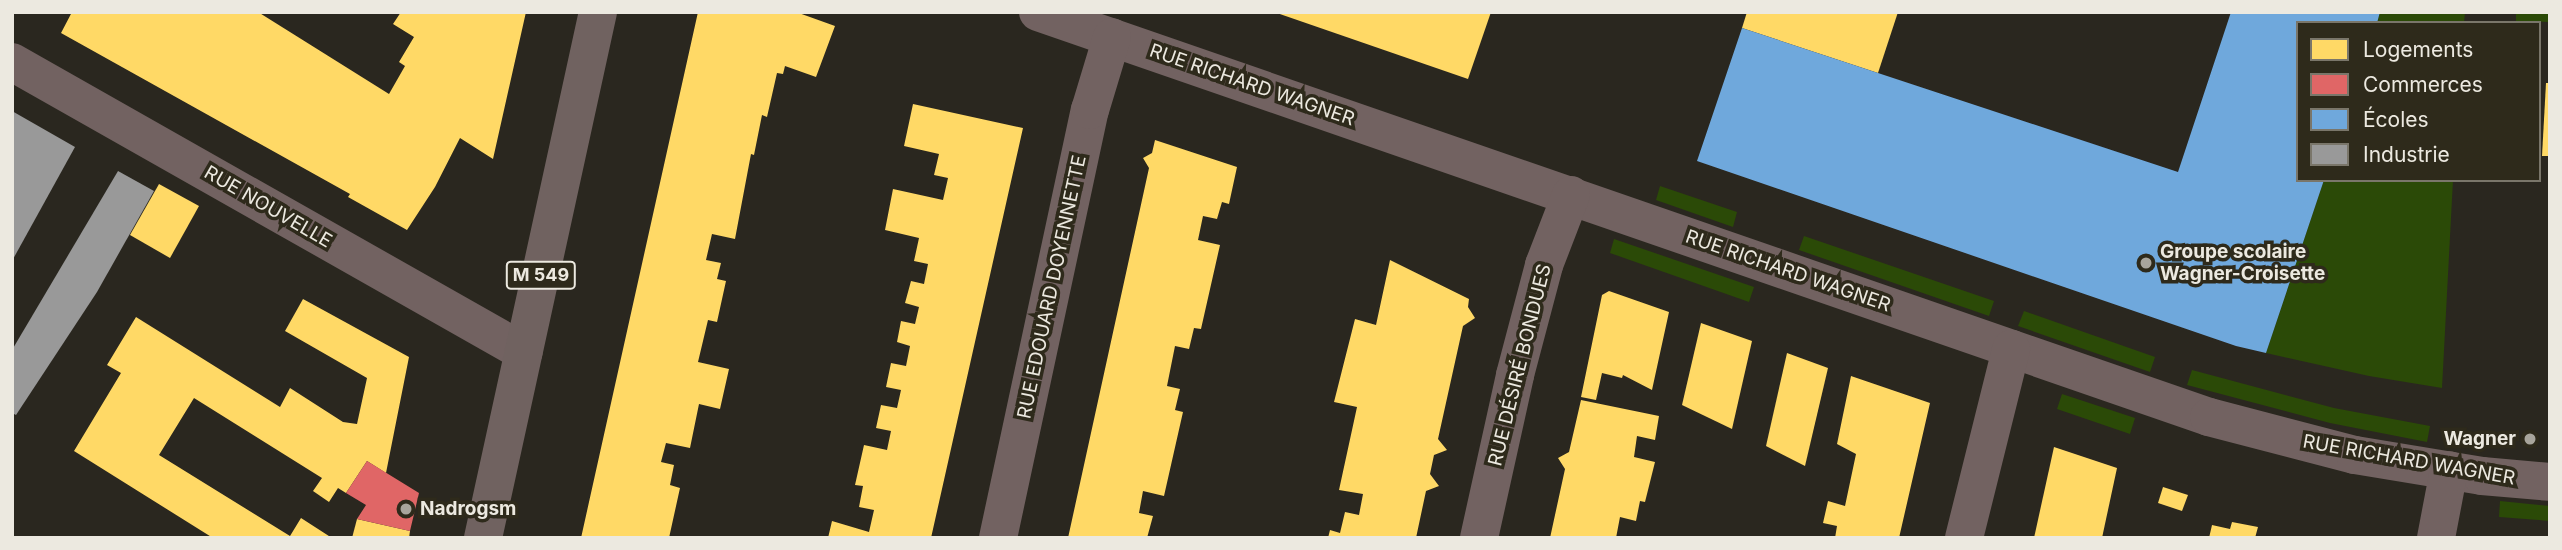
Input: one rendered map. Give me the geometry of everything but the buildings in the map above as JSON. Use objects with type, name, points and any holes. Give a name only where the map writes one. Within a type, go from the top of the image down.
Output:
[{"type":"main road","name":"M 549","points":[[483,538],[598,12]]},
{"type":"street","name":"RUE RICHARD WAGNER","points":[[1038,12],[2251,430],[2355,455],[2449,471],[2550,482]]},
{"type":"street","name":"RUE EDOUARD DOYENNETTE","points":[[998,538],[1093,98],[1112,37]]},
{"type":"street","name":"RUE NOUVELLE","points":[[12,62],[524,352]]},
{"type":"street","name":"RUE DÉSIRÉ BONDUES","points":[[1479,538],[1515,375],[1544,265],[1571,195]]},
{"type":"street","points":[[1964,538],[2011,349]]},
{"type":"street","points":[[2436,538],[2449,471]]},
{"type":"green space","points":[[2380,12],[2465,12],[2464,21],[2378,21]]},
{"type":"green space","points":[[2516,12],[2550,12],[2550,22],[2516,21]]},
{"type":"green space","points":[[2323,182],[2453,182],[2442,388],[2369,376],[2266,353]]},
{"type":"green space","points":[[1660,186],[1737,212],[1733,227],[1656,200]]},
{"type":"green space","points":[[1804,236],[1994,301],[1989,316],[1799,250]]},
{"type":"green space","points":[[1614,239],[1754,287],[1749,302],[1610,253]]},
{"type":"green space","points":[[2024,311],[2155,357],[2150,372],[2018,326]]},
{"type":"green space","points":[[2192,370],[2334,408],[2430,426],[2427,442],[2330,423],[2187,385]]},
{"type":"green space","points":[[2062,394],[2135,418],[2130,434],[2057,409]]},
{"type":"green space","points":[[2500,501],[2550,506],[2550,521],[2499,517]]},
{"type":"place","name":"Groupe scolaire Wagner-Croisette","points":[[2146,263]]},
{"type":"place","name":"Wagner","points":[[2530,439]]},
{"type":"place","name":"Nadrogsm","points":[[406,509]]}]
